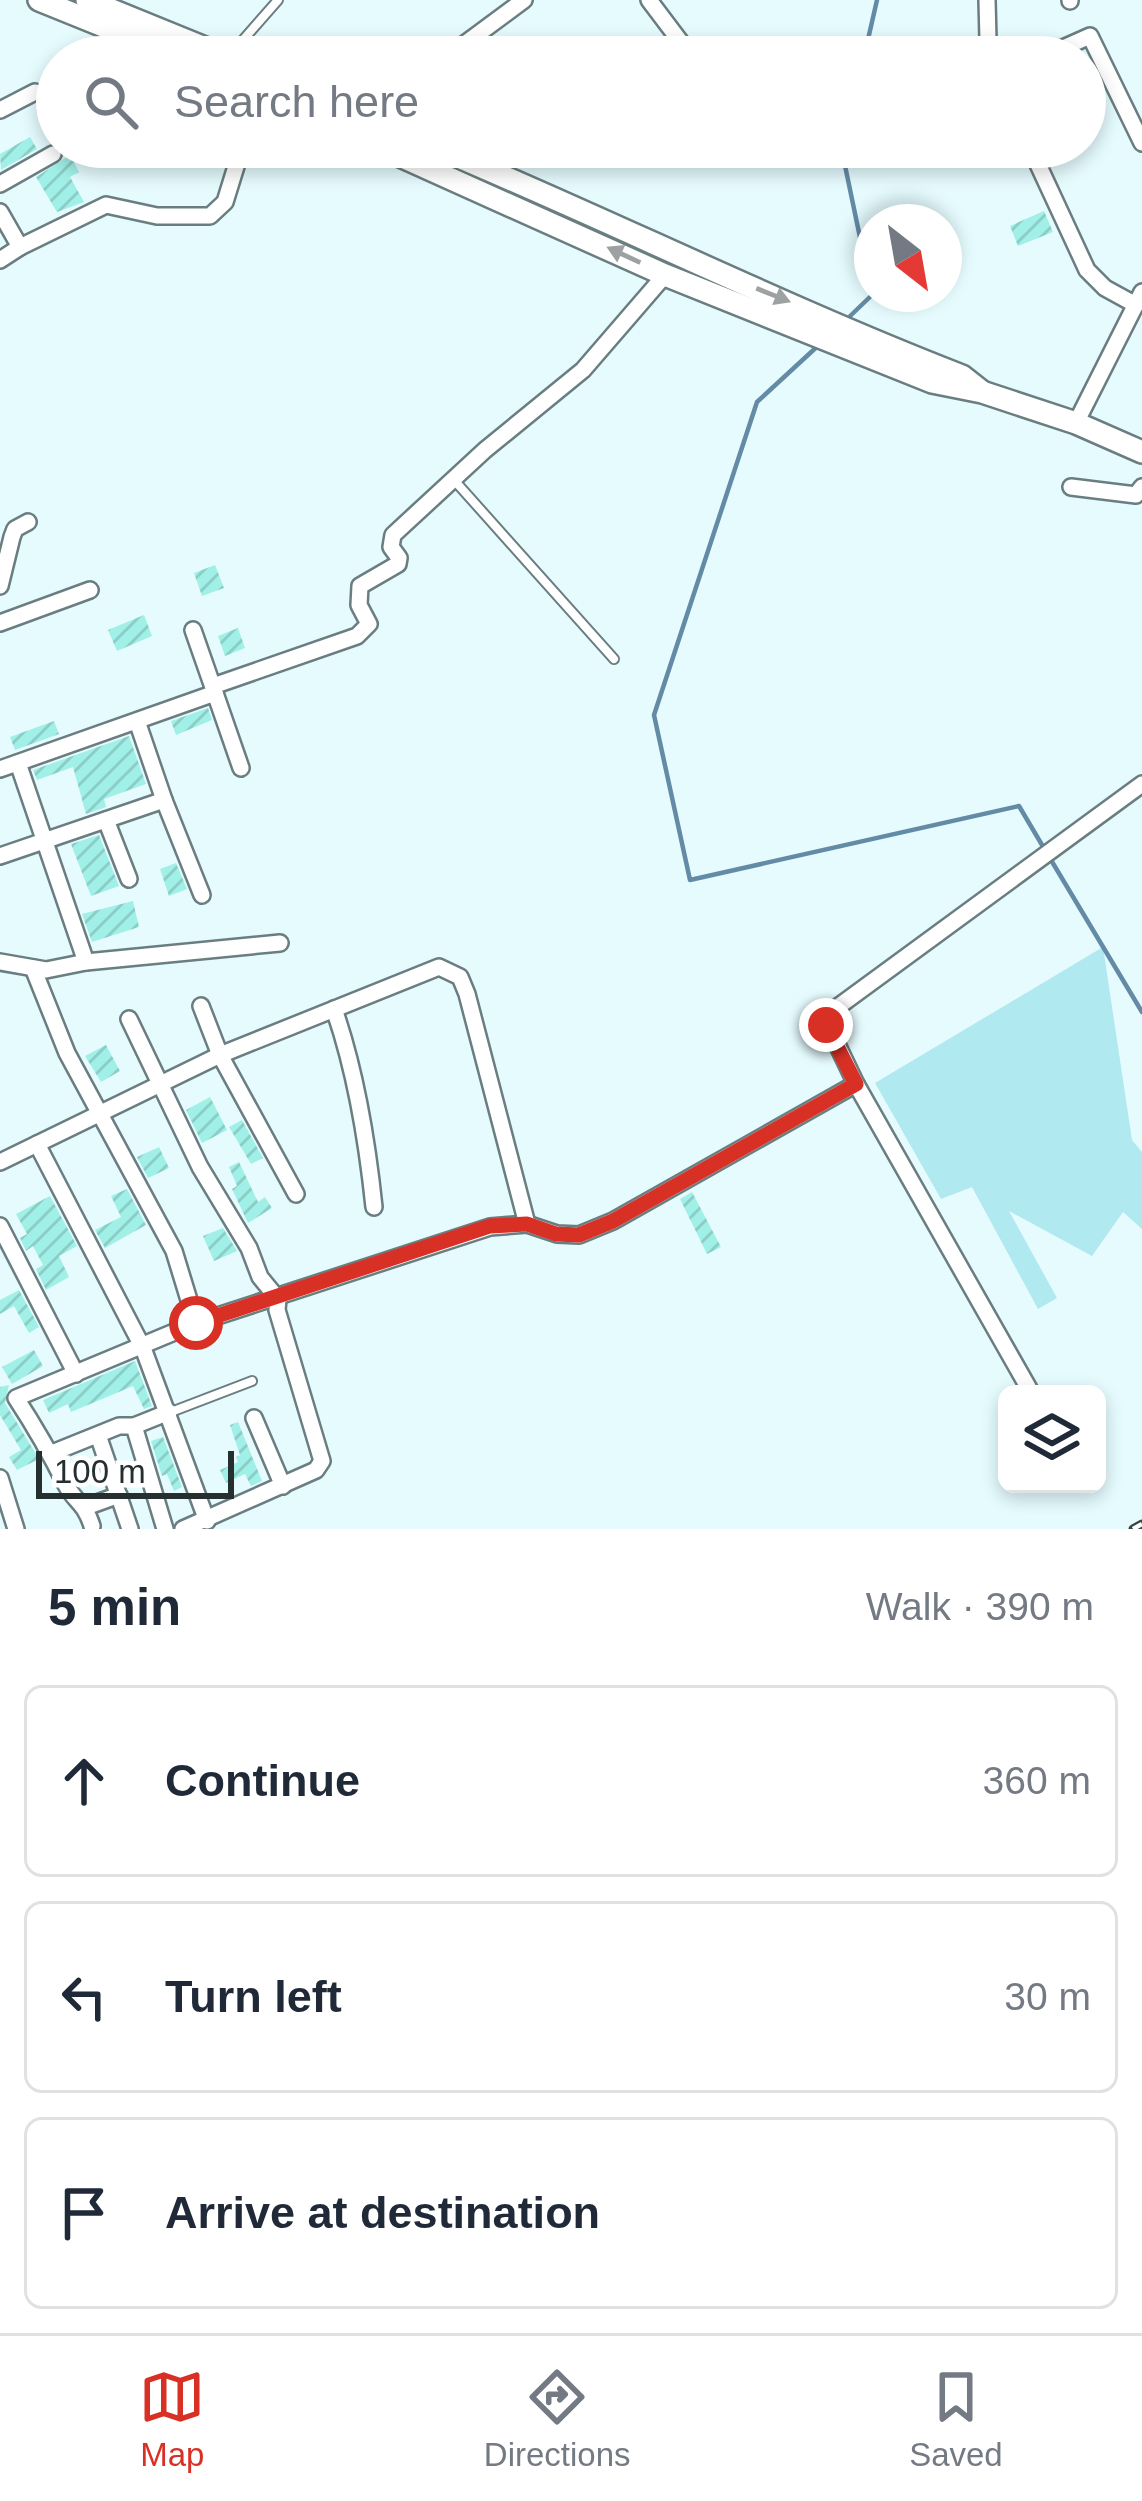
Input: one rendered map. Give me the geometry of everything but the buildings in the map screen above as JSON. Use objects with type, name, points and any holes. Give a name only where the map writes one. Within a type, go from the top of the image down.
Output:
[{"type":"main road","points":[[38,0],[128,36]]},
{"type":"main road","points":[[87,0],[176,36]]},
{"type":"main road","points":[[427,168],[665,274],[815,324]]},
{"type":"main road","points":[[480,168],[887,354],[932,382],[982,392],[1076,423],[1142,452]]},
{"type":"street","points":[[475,36],[524,0]]},
{"type":"street","points":[[649,0],[676,36]]},
{"type":"street","points":[[987,0],[988,36]]},
{"type":"street","points":[[1106,68],[1142,143]]},
{"type":"street","points":[[0,110],[35,92]]},
{"type":"street","points":[[0,184],[36,164]]},
{"type":"street","points":[[0,260],[106,205],[157,216],[217,213],[236,168]]},
{"type":"street","points":[[1040,168],[1087,270],[1105,288],[1139,298],[1076,423]]},
{"type":"street","points":[[0,212],[20,247]]},
{"type":"street","points":[[0,769],[357,636],[369,624],[358,605],[360,586],[398,564],[400,558],[391,548],[392,535],[584,370],[665,274]]},
{"type":"street","points":[[1072,487],[1136,495],[1142,487]]},
{"type":"street","points":[[0,586],[15,530],[28,522]]},
{"type":"street","points":[[0,623],[90,590]]},
{"type":"street","points":[[193,630],[241,768]]},
{"type":"street","points":[[136,722],[202,895]]},
{"type":"street","points":[[18,763],[86,962]]},
{"type":"street","points":[[1027,1385],[856,1084],[826,1025],[827,1011],[1142,784]]},
{"type":"street","points":[[0,856],[164,800]]},
{"type":"street","points":[[106,820],[129,879]]},
{"type":"street","points":[[0,962],[46,970],[280,943]]},
{"type":"street","points":[[0,1162],[220,1055],[439,967],[460,977],[527,1224]]},
{"type":"street","points":[[33,968],[68,1053],[174,1251],[196,1323]]},
{"type":"street","points":[[201,1006],[220,1055],[296,1194]]},
{"type":"street","points":[[334,1009],[350,1055],[374,1207]]},
{"type":"street","points":[[129,1019],[200,1167],[249,1248],[260,1277],[278,1299],[277,1310],[322,1461],[316,1470],[284,1486],[184,1529]]},
{"type":"street","points":[[92,1526],[86,1507],[69,1492],[52,1454],[8,1401],[196,1323],[490,1226],[527,1224],[556,1234],[579,1235],[613,1221],[856,1084]]},
{"type":"street","points":[[37,1144],[143,1348],[207,1521]]},
{"type":"street","points":[[0,1226],[76,1374]]},
{"type":"street","points":[[52,1454],[99,1438],[118,1426],[134,1426],[169,1412]]},
{"type":"street","points":[[254,1418],[284,1486]]},
{"type":"street","points":[[134,1426],[165,1529]]},
{"type":"street","points":[[99,1438],[130,1529]]},
{"type":"street","points":[[0,1478],[16,1529]]},
{"type":"street","points":[[86,1507],[118,1495]]},
{"type":"lane","points":[[246,36],[278,0]]},
{"type":"lane","points":[[453,479],[614,658]]},
{"type":"lane","points":[[169,1412],[252,1381]]},
{"type":"shaded area","points":[[1103,947],[1132,1140],[1142,1152],[1142,1229],[1123,1212],[1092,1256],[1009,1211],[1057,1298],[1038,1309],[972,1187],[941,1199],[875,1083]]},
{"type":"waterway","points":[[869,36],[877,0]]},
{"type":"waterway","points":[[846,168],[872,295],[847,319]]},
{"type":"waterway","points":[[821,343],[757,402],[654,715],[690,880],[1019,806],[1045,850]]},
{"type":"waterway","points":[[1051,860],[1142,1012]]},
{"type":"railway","points":[[1133,1529],[1142,1524]]},
{"type":"route","points":[[196,1323],[490,1226],[527,1224],[556,1234],[579,1235],[613,1221],[856,1084],[826,1025]]}]
